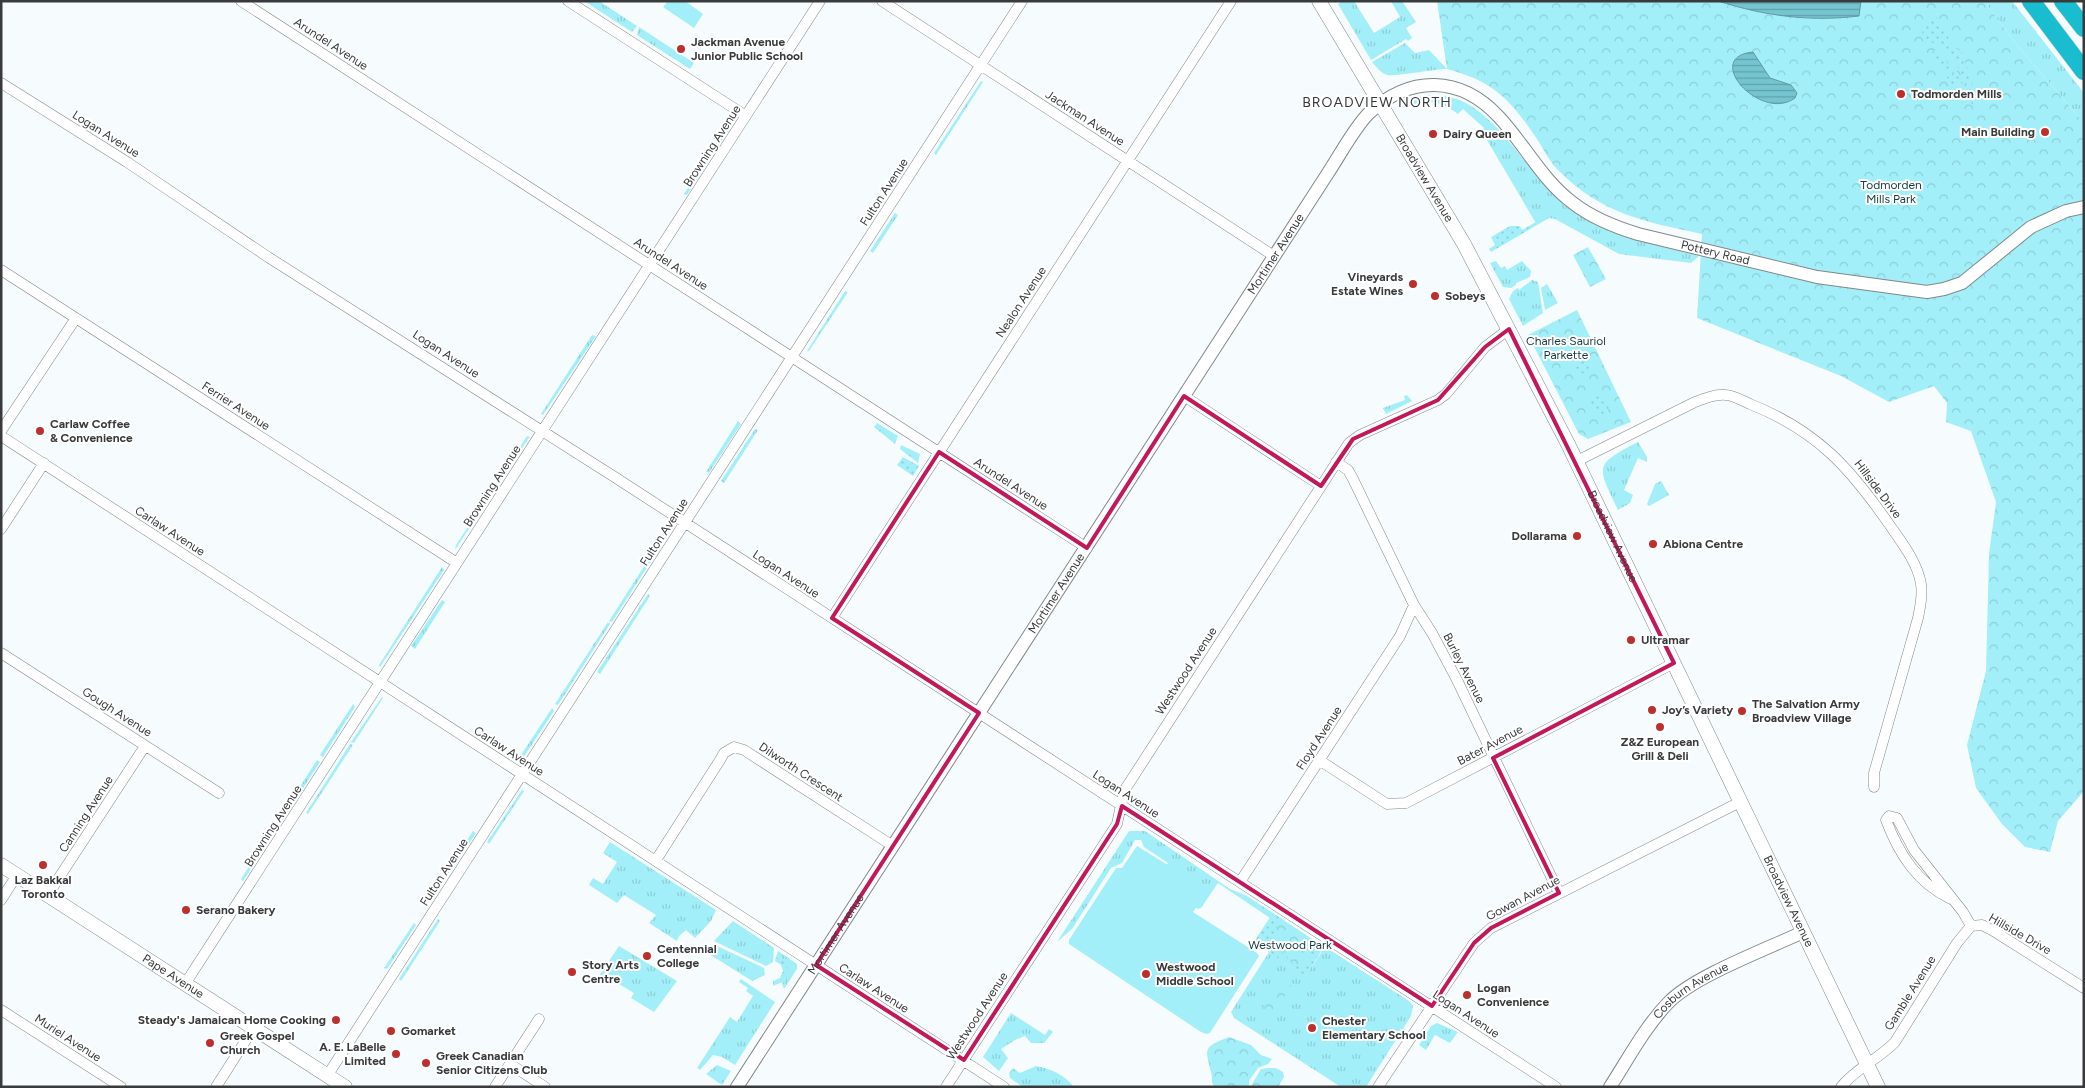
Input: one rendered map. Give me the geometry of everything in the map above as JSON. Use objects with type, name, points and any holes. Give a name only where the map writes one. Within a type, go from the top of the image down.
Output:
[{"type":"highway","points":[[2031,1],[2084,71]]},
{"type":"highway","points":[[2063,1],[2084,28]]},
{"type":"main road","name":"Broadview Avenue","points":[[1319,1],[1455,229],[1577,461],[1878,1087]]},
{"type":"main road","name":"Pape Avenue","points":[[1,865],[345,1087]]},
{"type":"street","name":"Arundel Avenue","points":[[241,1],[1087,548]]},
{"type":"street","points":[[568,1],[746,116]]},
{"type":"street","name":"Browning Avenue","points":[[185,984],[820,1]]},
{"type":"street","name":"Jackman Avenue","points":[[882,1],[1274,256]]},
{"type":"street","name":"Fulton Avenue","points":[[328,1076],[1022,1]]},
{"type":"street","name":"Nealon Avenue","points":[[832,618],[1232,1]]},
{"type":"street","name":"Logan Avenue","points":[[1,83],[127,162],[268,257],[685,522],[1556,1087]]},
{"type":"street","name":"Pottery Road","points":[[1381,104],[1394,94],[1421,84],[1450,87],[1484,102],[1561,193],[1574,204],[1612,226],[1796,272],[1912,292],[1935,291],[1962,283],[2031,227],[2066,211],[2084,207]]},
{"type":"street","name":"Mortimer Avenue","points":[[737,1087],[1274,256],[1368,114],[1381,104]]},
{"type":"street","name":"Ferrier Avenue","points":[[1,270],[457,563]]},
{"type":"street","points":[[1,431],[76,318]]},
{"type":"street","name":"Westwood Avenue","points":[[946,1087],[1116,824],[1124,791],[1336,462],[1353,439],[1423,408],[1446,394],[1485,346],[1509,329]]},
{"type":"street","name":"Hillside Drive","points":[[1577,461],[1692,403],[1709,397],[1727,395],[1775,415],[1816,440],[1839,459],[1858,480],[1906,549],[1921,583],[1922,598],[1918,618],[1874,773],[1874,787]]},
{"type":"street","points":[[1184,396],[1321,486]]},
{"type":"street","name":"Carlaw Avenue","points":[[1,436],[1004,1087]]},
{"type":"street","name":"Burley Avenue","points":[[1336,462],[1348,470],[1353,479],[1414,605],[1432,633],[1457,680],[1559,894]]},
{"type":"street","points":[[1,529],[44,463]]},
{"type":"street","name":"Floyd Avenue","points":[[1240,882],[1400,636],[1414,605]]},
{"type":"street","name":"Gough Avenue","points":[[1,653],[219,793]]},
{"type":"street","name":"Bater Avenue","points":[[1319,760],[1379,800],[1396,805],[1406,803],[1674,663]]},
{"type":"street","name":"Canning Avenue","points":[[47,896],[145,746]]},
{"type":"street","name":"Dilworth Crescent","points":[[656,860],[724,753],[734,747],[744,750],[893,846]]},
{"type":"street","name":"Gowan Avenue","points":[[1378,1087],[1474,942],[1491,928],[1740,802]]},
{"type":"street","name":"Hillside Drive","points":[[1951,899],[1935,892],[1918,876],[1903,857],[1886,820],[1889,816],[1897,818],[1914,850],[1963,912],[1971,926],[1982,925],[1992,930],[2084,988]]},
{"type":"street","points":[[1,900],[17,875]]},
{"type":"street","name":"Gamble Avenue","points":[[1841,1087],[1848,1077],[1895,1042],[1957,943],[1971,926]]},
{"type":"street","name":"Cosburn Avenue","points":[[1610,1087],[1657,1015],[1670,1001],[1699,981],[1803,932]]},
{"type":"street","name":"Muriel Avenue","points":[[1,1010],[121,1087]]},
{"type":"street","points":[[495,1087],[539,1019]]},
{"type":"street","points":[[216,1087],[253,1029]]},
{"type":"street","points":[[510,1064],[545,1087]]},
{"type":"highlighted area","points":[[1509,329],[1674,663],[1493,758],[1559,893],[1491,928],[1474,943],[1432,1006],[1122,806],[1117,824],[964,1060],[816,965],[979,713],[832,618],[939,452],[1087,548],[1184,396],[1321,486],[1353,439],[1438,400],[1485,347]]},
{"type":"green space","points":[[584,1],[599,1],[637,26],[632,32]]},
{"type":"green space","points":[[668,1],[685,1],[703,14],[694,28],[663,7]]},
{"type":"green space","points":[[1342,1],[1354,1],[1374,33],[1400,17],[1391,1],[1402,1],[1416,22],[1406,28],[1412,38],[1408,41],[1406,39],[1371,60],[1338,4]]},
{"type":"green space","name":"Todmorden Mills Park","points":[[1437,1],[1984,1],[2016,44],[2084,123],[2084,791],[2058,821],[2050,852],[2025,847],[2002,824],[1976,788],[1967,745],[1986,671],[1989,554],[1996,502],[1971,431],[1946,422],[1947,403],[1934,386],[1889,402],[1841,376],[1697,318],[1702,234],[1641,220],[1606,206],[1573,184],[1556,168],[1526,123],[1508,101],[1488,85],[1447,69]]},
{"type":"green space","points":[[1984,1],[2012,1],[2084,93],[2084,123],[2016,44]]},
{"type":"green space","points":[[1934,13],[1954,47],[1962,52],[1977,99],[1952,58],[1937,45],[1926,40],[1921,30]]},
{"type":"green space","points":[[639,27],[694,63],[690,69],[637,35]]},
{"type":"green space","points":[[1405,43],[1415,53],[1429,50],[1447,69],[1387,75],[1372,62]]},
{"type":"green space","points":[[1931,50],[1939,52],[1945,57],[1963,105]]},
{"type":"green space","points":[[1951,66],[1954,66],[1974,105],[1967,104]]},
{"type":"green space","points":[[981,81],[983,82],[936,155],[934,153]]},
{"type":"green space","points":[[1437,95],[1458,100],[1477,110],[1510,142],[1556,197],[1587,220],[1618,233],[1699,256],[1691,263],[1619,254],[1555,219],[1549,218],[1537,225],[1484,135],[1480,133],[1484,128],[1463,109],[1458,114],[1446,106],[1434,102],[1421,102],[1408,107],[1404,104],[1421,96]]},
{"type":"green space","points":[[730,122],[732,123],[731,126],[687,195],[684,194]]},
{"type":"green space","points":[[895,213],[898,215],[873,253],[870,251]]},
{"type":"green space","points":[[1536,222],[1537,225],[1491,252],[1489,249],[1495,245],[1491,237],[1510,226],[1520,226],[1522,230]]},
{"type":"green space","points":[[1588,247],[1606,279],[1590,287],[1573,255]]},
{"type":"green space","points":[[1496,261],[1501,268],[1505,266],[1507,270],[1522,261],[1531,271],[1530,277],[1516,283],[1511,288],[1503,287],[1490,263]]},
{"type":"green space","points":[[1532,280],[1538,282],[1543,313],[1523,326],[1509,299],[1513,291],[1518,288],[1519,290]]},
{"type":"green space","points":[[1547,284],[1558,303],[1545,310],[1541,288]]},
{"type":"green space","points":[[845,291],[848,292],[809,351],[807,351]]},
{"type":"green space","name":"Charles Sauriol Parkette","points":[[1577,310],[1631,422],[1588,439],[1579,434],[1528,335]]},
{"type":"green space","points":[[592,335],[596,336],[543,415],[541,414]]},
{"type":"green space","points":[[1581,358],[1589,360],[1591,372],[1586,375],[1573,369]]},
{"type":"green space","points":[[1590,393],[1607,401],[1609,405],[1605,421],[1597,415],[1590,405]]},
{"type":"green space","points":[[1407,395],[1412,401],[1386,414],[1383,408],[1405,400],[1404,396]]},
{"type":"green space","points":[[738,421],[741,424],[709,473],[706,472]]},
{"type":"green space","points":[[877,423],[898,436],[895,444],[874,427]]},
{"type":"green space","points":[[755,429],[758,430],[724,483],[721,481]]},
{"type":"green space","points":[[527,436],[530,437],[455,550],[456,545]]},
{"type":"green space","points":[[1638,442],[1647,457],[1647,462],[1638,458],[1624,490],[1633,495],[1630,503],[1618,510],[1606,484],[1603,468],[1606,462],[1613,456]]},
{"type":"green space","points":[[901,445],[920,454],[918,463],[900,449]]},
{"type":"green space","points":[[903,457],[919,466],[913,476],[897,465]]},
{"type":"green space","points":[[1661,481],[1669,495],[1649,506],[1647,504],[1655,484]]},
{"type":"green space","points":[[652,554],[655,555],[612,622],[609,621]]},
{"type":"green space","points":[[442,567],[444,570],[380,667],[379,665]]},
{"type":"green space","points":[[648,594],[650,596],[600,674],[597,672]]},
{"type":"green space","points":[[442,600],[445,602],[415,649],[411,646]]},
{"type":"green space","points":[[608,622],[610,624],[558,705],[555,704]]},
{"type":"green space","points":[[382,697],[354,743],[351,742]]},
{"type":"green space","points":[[353,704],[355,707],[323,757],[320,755]]},
{"type":"green space","points":[[552,708],[554,711],[523,758],[519,758]]},
{"type":"green space","points":[[350,744],[353,745],[308,814],[306,813]]},
{"type":"green space","points":[[317,760],[320,762],[243,881],[241,879]]},
{"type":"green space","points":[[522,790],[524,791],[489,844],[487,842]]},
{"type":"green space","points":[[473,831],[476,833],[448,874],[446,872]]},
{"type":"green space","points":[[1129,831],[1145,831],[1230,889],[1245,895],[1273,913],[1270,918],[1218,883],[1201,908],[1198,909],[1156,883],[1168,863],[1144,847],[1141,840],[1135,840],[1122,863],[1111,868],[1072,929],[1057,942]]},
{"type":"green space","points":[[610,842],[716,910],[711,921],[695,938],[686,930],[679,936],[677,941],[649,923],[656,915],[624,895],[617,903],[589,885],[593,878],[603,884],[617,862],[603,853]]},
{"type":"green space","points":[[1137,846],[1208,890],[1193,912],[1259,956],[1210,1033],[1201,1032],[1069,944],[1069,940],[1116,868],[1122,868]]},
{"type":"green space","name":"Westwood Park","points":[[1273,913],[1324,947],[1305,976],[1254,942]]},
{"type":"green space","points":[[1273,913],[1279,917],[1280,922],[1265,950],[1254,942]]},
{"type":"green space","points":[[438,919],[440,921],[401,981],[399,979]]},
{"type":"green space","points":[[733,921],[774,948],[773,962],[766,966],[714,941]]},
{"type":"green space","points":[[414,923],[416,925],[387,969],[384,968]]},
{"type":"green space","points":[[1314,944],[1319,944],[1331,952],[1329,954],[1322,950],[1305,976],[1269,952],[1275,948],[1299,967],[1304,966],[1309,959],[1308,953]]},
{"type":"green space","points":[[715,945],[764,968],[765,975],[752,981],[709,954]]},
{"type":"green space","points":[[619,946],[677,981],[654,1012],[631,998],[634,993],[614,981],[612,984],[599,976]]},
{"type":"green space","name":"Chester Elementary School","points":[[1323,950],[1330,952],[1330,950],[1409,1001],[1413,1006],[1411,1016],[1366,1087],[1341,1087],[1234,1018],[1231,1012],[1269,952],[1305,976]]},
{"type":"green space","points":[[778,951],[797,964],[797,969],[784,989],[782,984],[787,977],[779,958],[776,957]]},
{"type":"green space","points":[[776,957],[785,961],[789,973],[785,981],[773,986],[773,981],[780,978],[783,971],[781,965],[775,961]]},
{"type":"green space","points":[[741,979],[775,1002],[735,1065],[722,1057],[713,1055],[700,1070],[697,1068],[730,1017],[737,1022],[753,996],[746,991],[748,988],[739,982]]},
{"type":"green space","points":[[1292,985],[1295,989],[1279,1000],[1273,1018],[1265,1020],[1263,1002],[1271,990]]},
{"type":"green space","points":[[1011,1013],[1045,1035],[1049,1029],[1053,1032],[1044,1043],[1031,1043],[1025,1036],[1001,1049],[1008,1058],[999,1071],[983,1057]]},
{"type":"green space","points":[[1437,1023],[1458,1032],[1450,1043],[1435,1035],[1426,1050],[1419,1045],[1431,1026]]},
{"type":"green space","points":[[1229,1037],[1251,1045],[1261,1055],[1272,1059],[1268,1064],[1258,1068],[1249,1081],[1249,1087],[1215,1087],[1213,1084],[1207,1053],[1208,1049],[1214,1043]]},
{"type":"green space","points":[[717,1065],[731,1071],[722,1085],[706,1074]]},
{"type":"green space","points":[[1036,1066],[1057,1073],[1074,1087],[1023,1087],[1010,1078],[1009,1073],[1013,1068],[1020,1073]]},
{"type":"green space","points":[[1276,1068],[1283,1072],[1284,1077],[1278,1087],[1252,1087],[1261,1069]]},
{"type":"shaded area","points":[[1718,1],[1861,1],[1859,16],[1805,18],[1753,11]]},
{"type":"shaded area","points":[[1753,52],[1770,78],[1791,85],[1797,93],[1795,98],[1781,103],[1767,102],[1753,96],[1742,86],[1734,75],[1733,65],[1738,56]]},
{"type":"place","name":"Jackman Avenue Junior Public School","points":[[681,49]]},
{"type":"place","name":"Todmorden Mills","points":[[1901,94]]},
{"type":"place","name":"Main Building","points":[[2045,132]]},
{"type":"place","name":"Dairy Queen","points":[[1433,134]]},
{"type":"place","name":"Vineyards Estate Wines","points":[[1413,284]]},
{"type":"place","name":"Sobeys","points":[[1435,296]]},
{"type":"place","name":"Carlaw Coffee & Convenience","points":[[40,431]]},
{"type":"place","name":"Dollarama","points":[[1577,536]]},
{"type":"place","name":"Abiona Centre","points":[[1653,544]]},
{"type":"place","name":"Ultramar","points":[[1631,640]]},
{"type":"place","name":"Joy’s Variety","points":[[1652,710]]},
{"type":"place","name":"The Salvation Army Broadview Village","points":[[1742,711]]},
{"type":"place","name":"Z&Z European Grill & Deli","points":[[1660,727]]},
{"type":"place","name":"Laz Bakkal Toronto","points":[[43,865]]},
{"type":"place","name":"Serano Bakery","points":[[186,910]]},
{"type":"place","name":"Centennial College","points":[[647,956]]},
{"type":"place","name":"Story Arts Centre","points":[[572,972]]},
{"type":"place","name":"Westwood Middle School","points":[[1146,974]]},
{"type":"place","name":"Logan Convenience","points":[[1467,995]]},
{"type":"place","name":"Steady's Jamaican Home Cooking","points":[[336,1020]]},
{"type":"place","name":"Chester Elementary School","points":[[1312,1028]]},
{"type":"place","name":"Gomarket","points":[[391,1031]]},
{"type":"place","name":"Greek Gospel Church","points":[[210,1043]]},
{"type":"place","name":"A. E. LaBelle Limited","points":[[396,1054]]},
{"type":"place","name":"Greek Canadian Senior Citizens Club","points":[[426,1063]]},
{"type":"district","name":"BROADVIEW NORTH","points":[[1377,102]]}]
